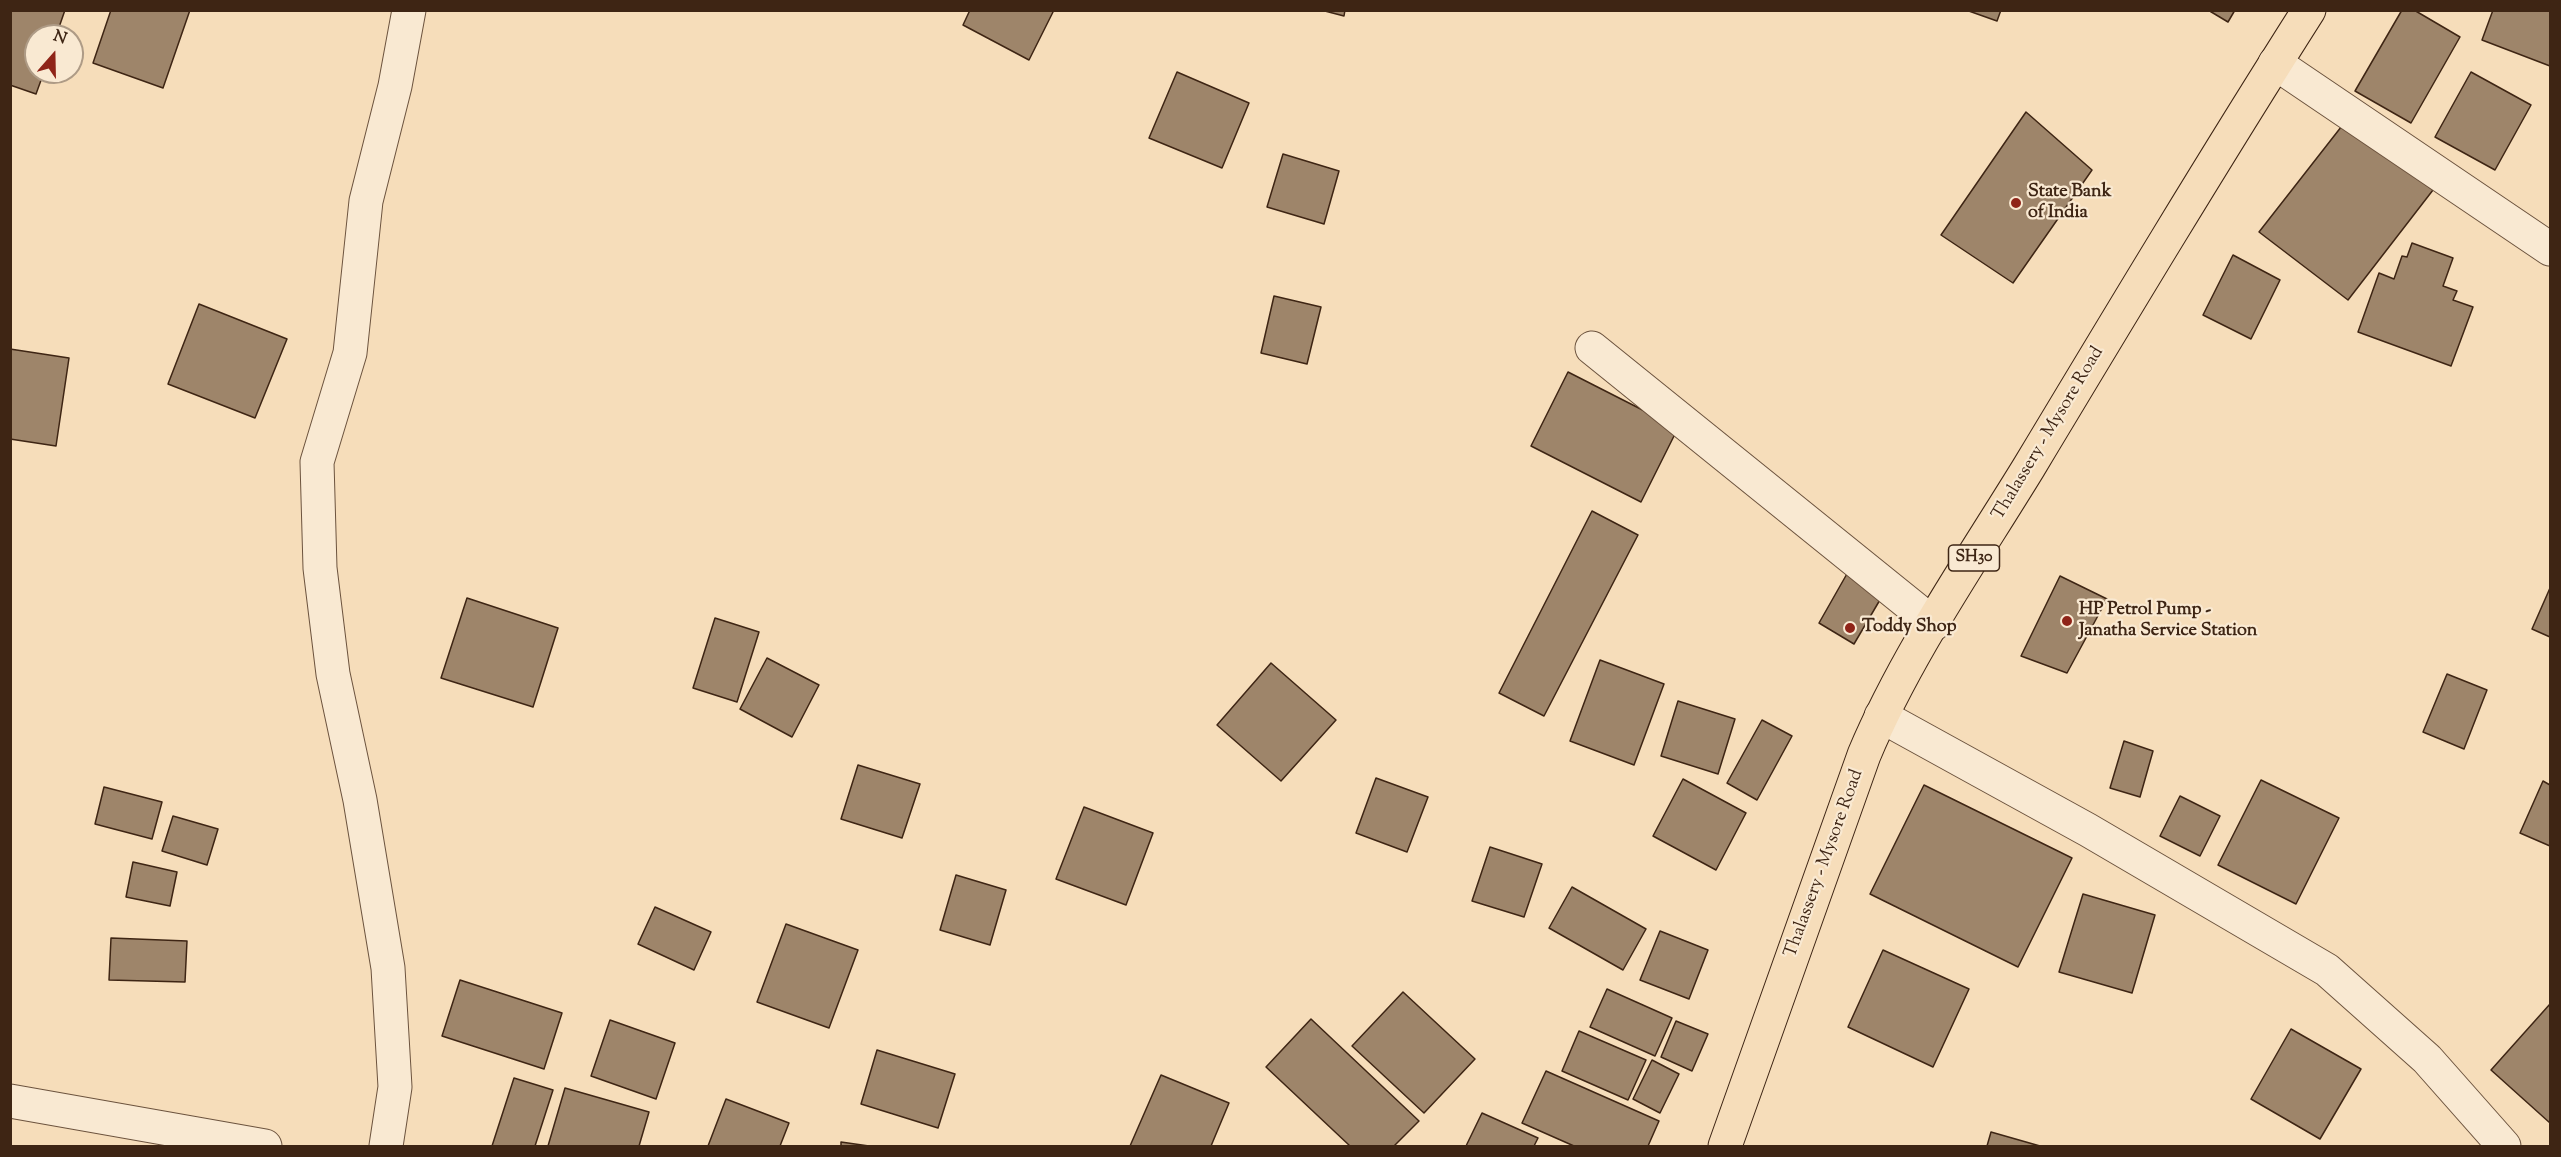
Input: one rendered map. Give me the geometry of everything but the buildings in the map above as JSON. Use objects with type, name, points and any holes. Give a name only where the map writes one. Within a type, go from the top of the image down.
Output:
[{"type":"main road","name":"Thalassery - Mysore Road","points":[[1725,1146],[1864,755],[1881,716],[1934,624],[2309,10]]},
{"type":"street","points":[[386,1146],[395,1087],[388,968],[360,800],[333,674],[320,568],[317,462],[350,353],[366,201],[395,86],[409,10]]},
{"type":"street","points":[[2275,63],[2550,249]]},
{"type":"street","points":[[1592,348],[1934,624]]},
{"type":"street","points":[[1881,716],[2088,830],[2328,970],[2427,1059],[2504,1146]]},
{"type":"street","points":[[10,1101],[265,1146]]},
{"type":"place","name":"State Bank of India","points":[[2016,203]]},
{"type":"place","name":"HP Petrol Pump - Janatha Service Station","points":[[2067,621]]},
{"type":"place","name":"Toddy Shop","points":[[1850,628]]}]
